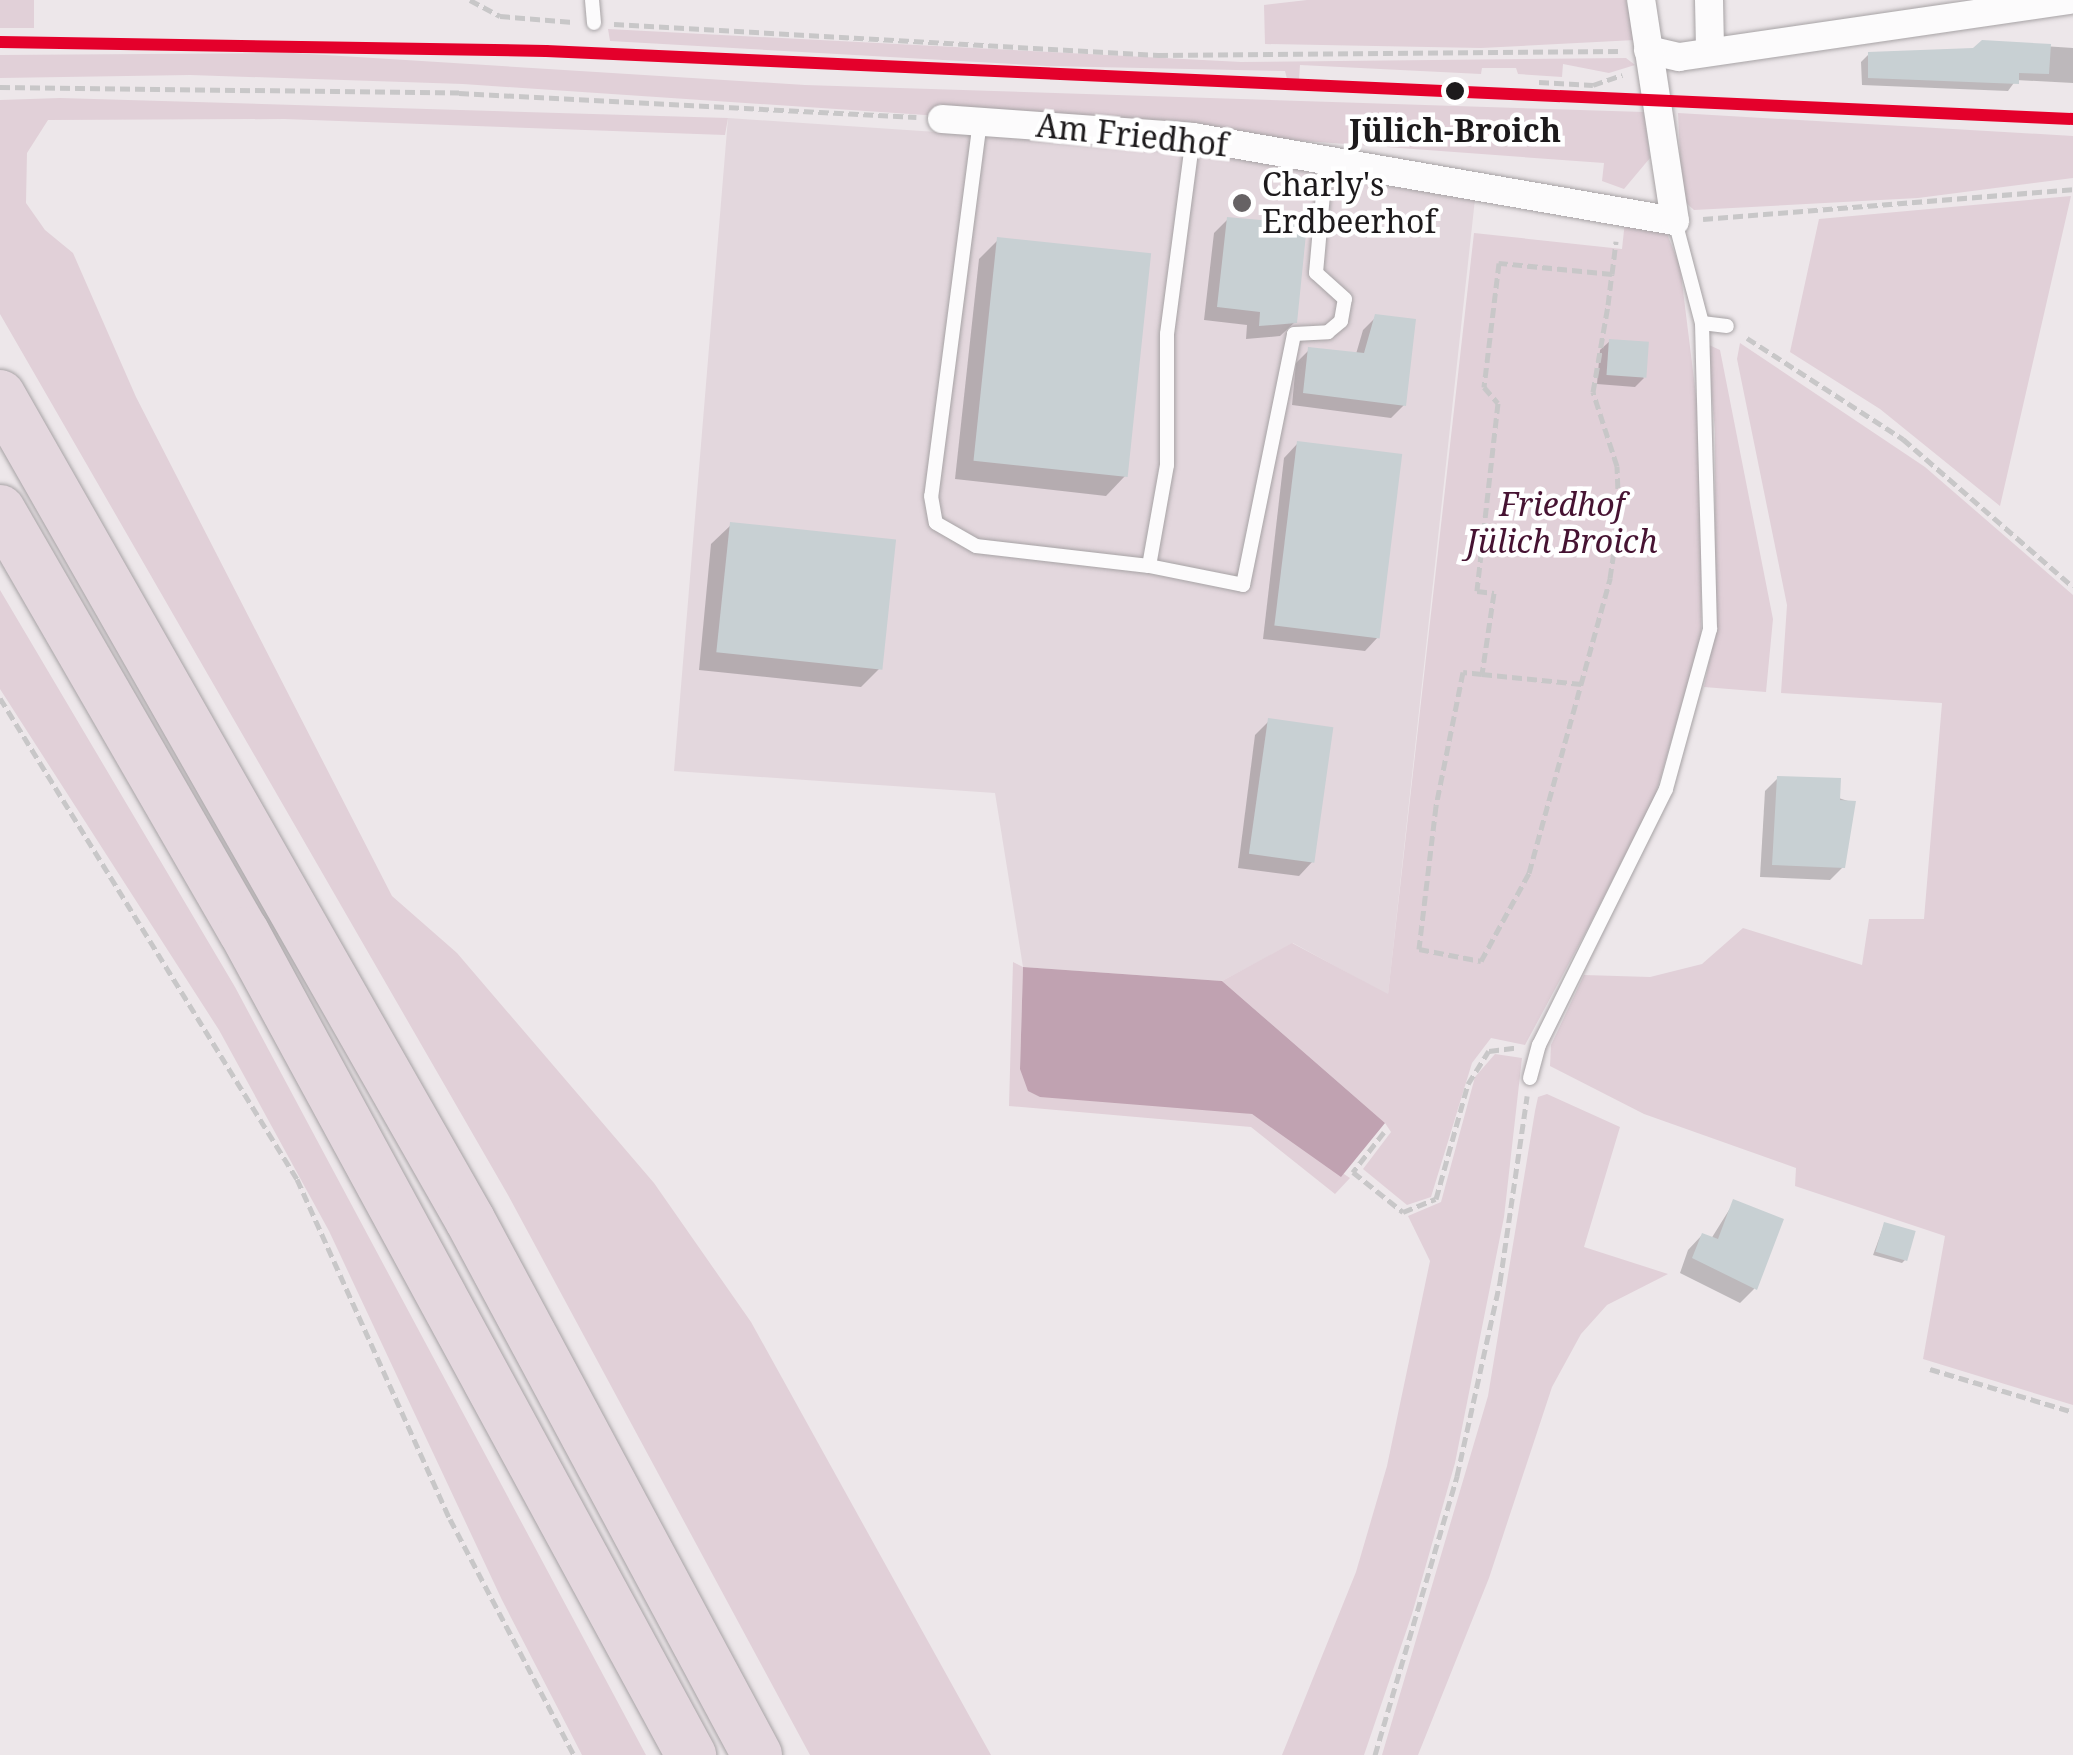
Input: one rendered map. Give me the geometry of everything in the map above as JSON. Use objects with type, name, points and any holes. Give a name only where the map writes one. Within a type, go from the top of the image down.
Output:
[{"type":"highway","points":[[0,396],[346,998],[757,1755]]},
{"type":"highway","points":[[0,510],[345,1114],[691,1755]]},
{"type":"street","points":[[1641,0],[1675,221]]},
{"type":"street","points":[[1709,0],[1710,49]]},
{"type":"street","points":[[1650,57],[1680,57],[1710,49],[2070,0]]},
{"type":"street","name":"Am Friedhof","points":[[942,119],[1193,137],[1675,221]]},
{"type":"lane","points":[[592,0],[594,23]]},
{"type":"lane","points":[[980,121],[930,496],[936,523],[976,546],[1149,566],[1244,585],[1294,334],[1328,332],[1341,322],[1345,299],[1316,274],[1326,161]]},
{"type":"lane","points":[[1149,566],[1167,465],[1168,334],[1193,137]]},
{"type":"lane","points":[[1530,1078],[1536,1055],[1666,789],[1710,629],[1702,323],[1675,221]]},
{"type":"lane","points":[[1702,323],[1727,326]]},
{"type":"path","points":[[470,0],[500,16],[1158,54],[1650,57]]},
{"type":"path","points":[[1538,82],[1592,85],[1650,57]]},
{"type":"path","points":[[0,87],[459,94],[942,119]]},
{"type":"path","points":[[1675,221],[2073,188]]},
{"type":"path","points":[[1581,684],[1464,672],[1416,929],[1419,948],[1482,961],[1529,874],[1581,684],[1619,518],[1617,466],[1593,392],[1619,213]]},
{"type":"path","points":[[1482,674],[1494,593],[1477,591],[1498,402],[1484,387],[1499,264],[1612,274]]},
{"type":"path","points":[[1727,326],[1903,439],[2073,586]]},
{"type":"path","points":[[0,698],[297,1179],[450,1519],[574,1755]]},
{"type":"path","points":[[1384,1132],[1353,1172],[1404,1212],[1436,1199],[1468,1084],[1480,1061],[1495,1048],[1536,1055]]},
{"type":"path","points":[[1375,1755],[1457,1476],[1500,1282],[1530,1078]]},
{"type":"path","points":[[1930,1369],[2073,1412]]},
{"type":"shaded area","points":[[728,118],[1176,148],[1475,199],[1388,995],[1293,943],[1222,981],[1023,967],[995,793],[674,771]]},
{"type":"shaded area","points":[[1023,967],[1222,981],[1385,1123],[1341,1177],[1252,1114],[1040,1097],[1028,1091],[1020,1069]]},
{"type":"green space","points":[[0,0],[34,0],[34,28],[0,28]]},
{"type":"green space","points":[[1307,0],[1626,0],[1635,40],[1481,48],[1265,44],[1264,5]]},
{"type":"green space","points":[[608,29],[1241,62],[1626,58],[1635,65],[1609,73],[1563,64],[1562,77],[1518,74],[1516,68],[1482,68],[1481,74],[1300,65],[1299,79],[1287,79],[1285,71],[1047,66],[610,41]]},
{"type":"green space","points":[[293,53],[805,85],[1644,112],[1650,158],[1624,189],[1602,181],[1604,163],[1194,133],[463,84],[190,75],[0,78],[0,55]]},
{"type":"green space","points":[[60,98],[728,118],[725,135],[284,119],[48,120],[27,153],[26,203],[45,230],[73,253],[136,397],[392,896],[457,953],[654,1183],[751,1322],[991,1755],[810,1755],[508,1195],[0,314],[0,100]]},
{"type":"green space","points":[[1678,113],[2073,136],[2073,178],[1918,198],[1694,210],[1682,199]]},
{"type":"green space","points":[[2071,196],[2000,506],[1880,409],[1790,352],[1819,219]]},
{"type":"green space","name":"Friedhof Jülich Broich","points":[[1625,221],[1665,229],[1680,266],[1702,444],[1701,638],[1655,797],[1588,928],[1525,1045],[1491,1038],[1472,1063],[1431,1197],[1407,1205],[1363,1169],[1391,1132],[1385,1123],[1222,981],[1292,943],[1388,994],[1474,233],[1622,249]]},
{"type":"green space","points":[[1740,343],[1925,467],[2073,595],[2073,1405],[1923,1359],[1945,1236],[1795,1186],[1796,1168],[1644,1114],[1550,1066],[1551,1045],[1584,975],[1650,977],[1702,964],[1743,928],[1862,965],[1869,919],[1924,919],[1942,703],[1781,693],[1787,605],[1737,359]]},
{"type":"green space","points":[[1707,344],[1720,350],[1773,619],[1766,692],[1704,687],[1715,632],[1715,431]]},
{"type":"green space","points":[[0,590],[235,987],[646,1755],[582,1755],[502,1600],[329,1231],[219,1030],[0,689]]},
{"type":"green space","points":[[1013,962],[1023,967],[1020,1069],[1252,1114],[1350,1178],[1335,1194],[1251,1127],[1009,1106]]},
{"type":"green space","points":[[1495,1054],[1522,1058],[1504,1217],[1455,1463],[1412,1614],[1364,1755],[1282,1755],[1356,1572],[1387,1466],[1430,1261],[1408,1216],[1441,1202],[1475,1077]]},
{"type":"green space","points":[[1547,1094],[1620,1127],[1584,1247],[1668,1274],[1607,1305],[1581,1334],[1552,1387],[1489,1578],[1418,1755],[1382,1755],[1488,1396],[1535,1111],[1538,1097]]},
{"type":"building","points":[[1982,40],[2051,44],[2049,74],[2019,73],[2019,84],[1868,78],[1868,52],[1973,48]]},
{"type":"building","points":[[1227,217],[1307,224],[1297,323],[1259,326],[1260,312],[1217,307]]},
{"type":"building","points":[[997,237],[1151,253],[1128,477],[973,461]]},
{"type":"building","points":[[1375,314],[1416,319],[1406,406],[1303,393],[1308,347],[1364,353]]},
{"type":"building","points":[[1609,339],[1649,342],[1646,378],[1606,375]]},
{"type":"building","points":[[1297,441],[1402,454],[1380,639],[1274,626]]},
{"type":"building","points":[[730,522],[896,539],[882,670],[716,652]]},
{"type":"building","points":[[1268,718],[1333,727],[1314,863],[1249,854]]},
{"type":"building","points":[[1777,776],[1841,778],[1840,800],[1856,801],[1845,868],[1772,865]]},
{"type":"building","points":[[1733,1199],[1784,1219],[1757,1290],[1692,1258],[1702,1233],[1718,1239]]},
{"type":"building","points":[[1884,1222],[1916,1231],[1907,1261],[1875,1252]]},
{"type":"transit line","points":[[0,42],[546,51],[2073,119]]},
{"type":"place","name":"Jülich-Broich","points":[[1455,91]]},
{"type":"place","name":"Charly's Erdbeerhof","points":[[1242,203]]}]
